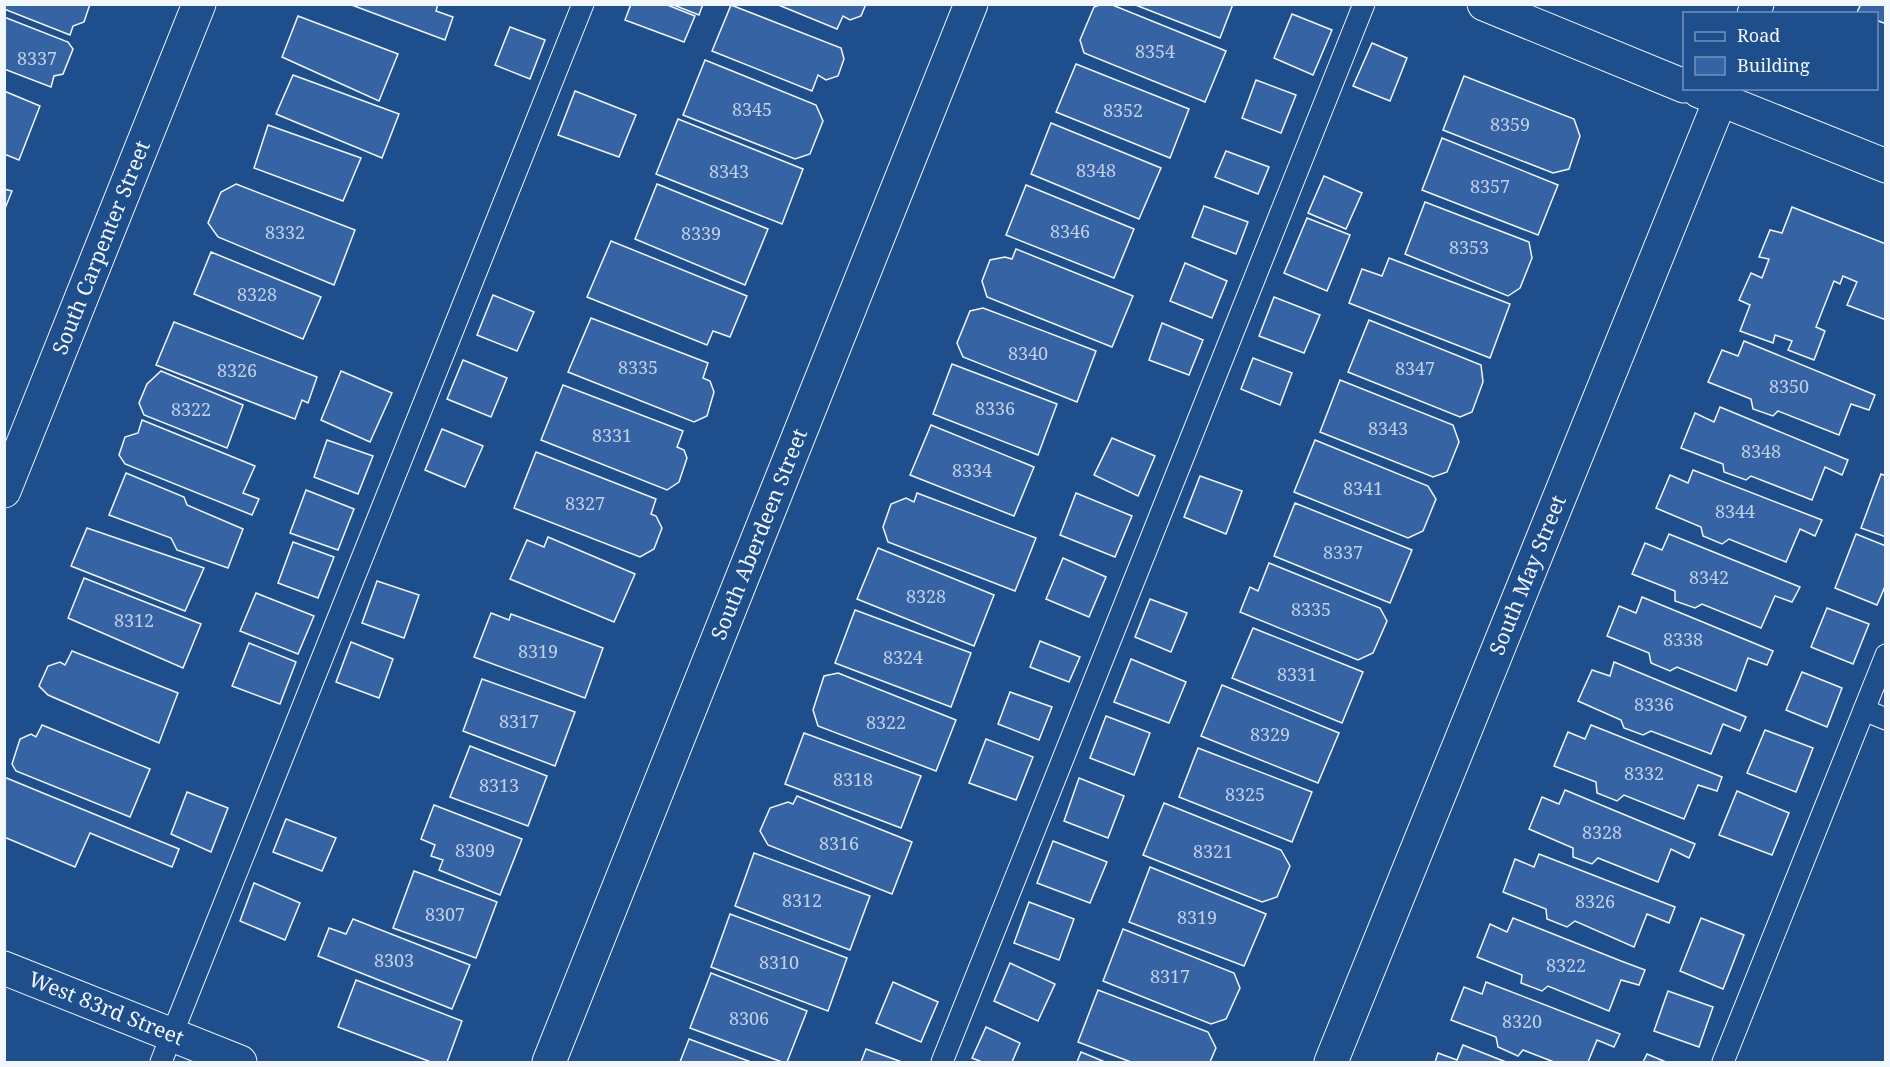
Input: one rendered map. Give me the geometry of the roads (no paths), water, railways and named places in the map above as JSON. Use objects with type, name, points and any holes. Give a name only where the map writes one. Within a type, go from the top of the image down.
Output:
[{"type":"street","name":"South Carpenter Street","points":[[4,491],[199,4]]},
{"type":"street","name":"South Aberdeen Street","points":[[549,1062],[971,4]]},
{"type":"street","points":[[1484,4],[1683,86]]},
{"type":"street","points":[[1712,92],[1886,166]]},
{"type":"street","name":"South May Street","points":[[1331,1062],[1712,92]]},
{"type":"street","name":"West 83rd Street","points":[[4,968],[166,1049],[240,1062]]},
{"type":"lane","points":[[166,1049],[583,4]]},
{"type":"lane","points":[[942,1062],[1364,4]]},
{"type":"lane","points":[[1723,1062],[1886,655]]},
{"type":"lane","points":[[1864,710],[1886,719]]}]
